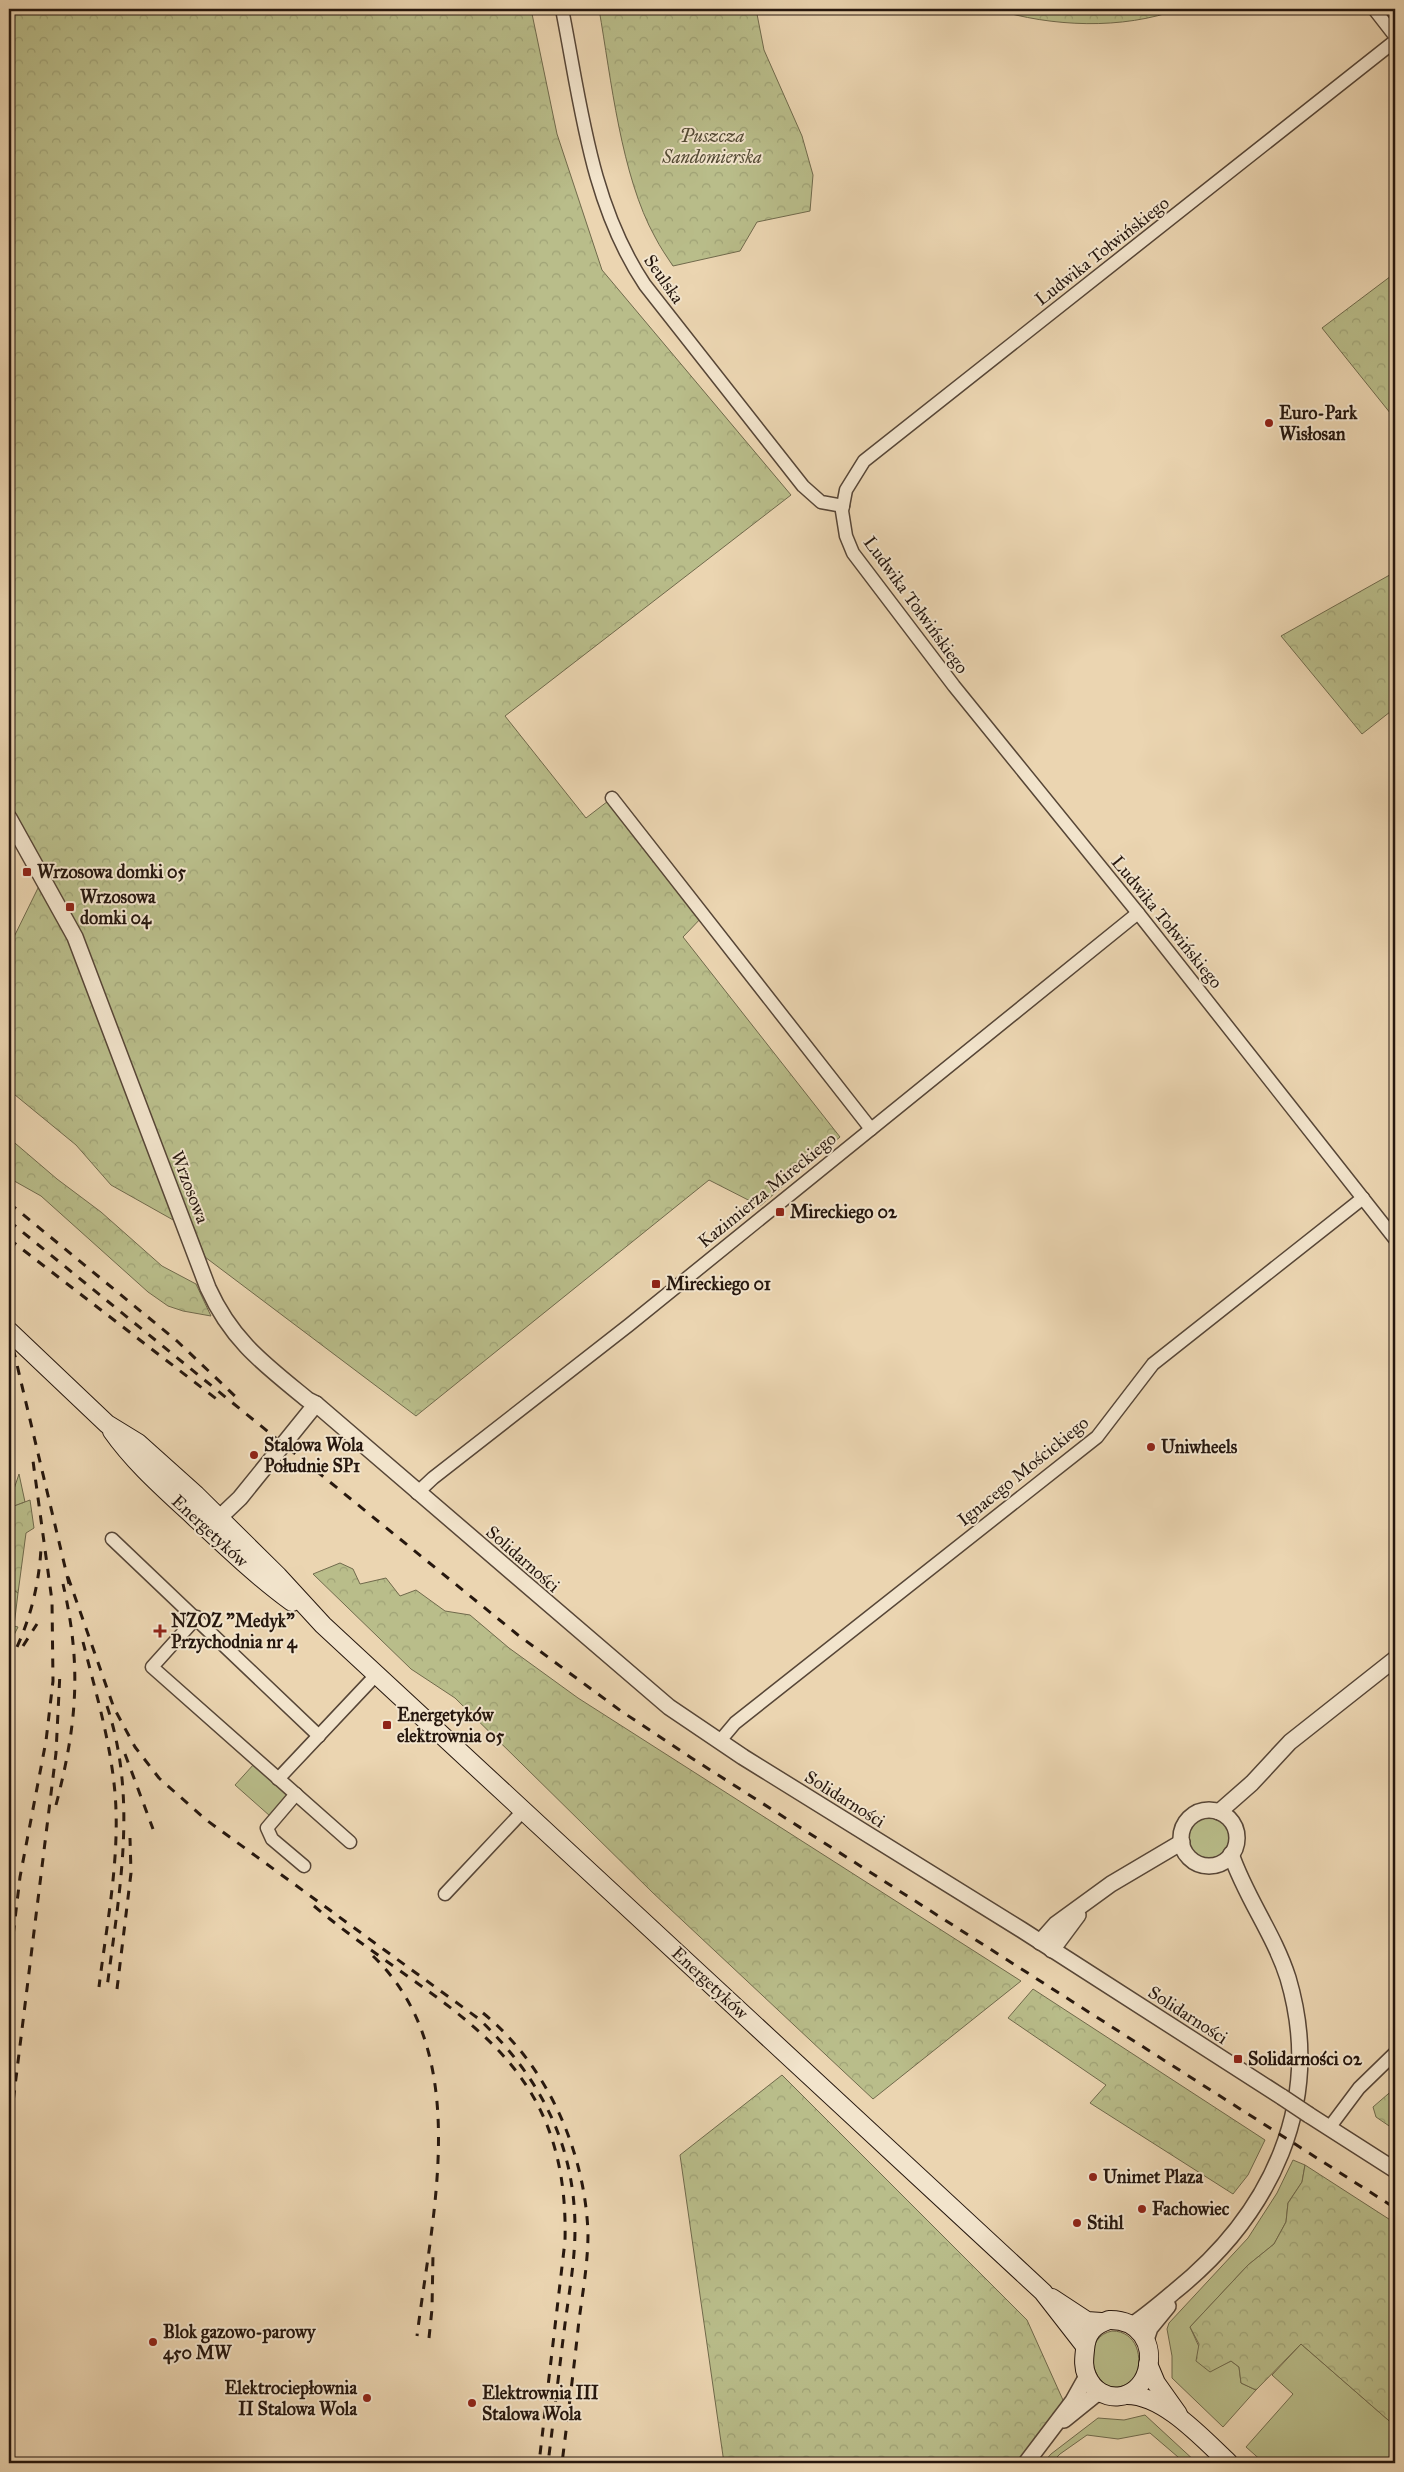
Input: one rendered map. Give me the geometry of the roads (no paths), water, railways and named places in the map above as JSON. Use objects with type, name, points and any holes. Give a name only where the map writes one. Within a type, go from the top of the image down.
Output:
[{"type":"main road","name":"Energetyków","points":[[9,1331],[107,1424],[133,1458],[232,1552],[268,1584],[323,1625]]},
{"type":"main road","name":"Energetyków","points":[[107,1424],[138,1443],[219,1518],[278,1576],[323,1625],[1043,2292],[1085,2346]]},
{"type":"main road","name":"Energetyków","points":[[1043,2292],[1087,2321],[1102,2322]]},
{"type":"main road","points":[[1184,2422],[1156,2383],[1148,2364],[1146,2340],[1132,2325],[1118,2320],[1102,2322],[1089,2333],[1085,2346],[1084,2362],[1090,2382],[1103,2393],[1148,2398],[1184,2422],[1229,2463]]},
{"type":"main road","points":[[1127,2395],[1139,2387],[1148,2364]]},
{"type":"street","name":"Seulska","points":[[562,9],[591,160],[607,213],[623,251],[650,292],[803,486],[821,502],[843,506]]},
{"type":"street","points":[[1374,9],[1395,36]]},
{"type":"street","name":"Ludwika Tołwińskiego","points":[[1395,41],[864,461],[851,480],[843,506],[846,536],[858,560],[960,694],[1138,913],[1395,1239]]},
{"type":"street","points":[[612,798],[871,1129]]},
{"type":"street","name":"Wrzosowa","points":[[10,825],[75,937],[218,1310],[230,1329],[248,1350],[308,1400],[316,1404]]},
{"type":"street","name":"Kazimierza Mireckiego","points":[[418,1493],[433,1478],[572,1370],[1138,913]]},
{"type":"street","name":"Ignacego Mościckiego","points":[[720,1742],[735,1723],[1097,1437],[1153,1364],[1363,1198]]},
{"type":"street","points":[[219,1518],[240,1498],[316,1404]]},
{"type":"street","name":"Solidarności","points":[[316,1404],[669,1707],[720,1742],[1046,1946],[1395,2170]]},
{"type":"street","points":[[176,1499],[219,1518],[232,1552]]},
{"type":"street","points":[[112,1539],[319,1736]]},
{"type":"street","points":[[197,1618],[152,1667],[350,1842]]},
{"type":"street","points":[[1225,1816],[1290,1742],[1395,1659]]},
{"type":"street","points":[[278,1779],[377,1674]]},
{"type":"street","points":[[296,1794],[267,1828],[272,1839],[304,1866]]},
{"type":"street","points":[[1211,1810],[1225,1816],[1237,1837],[1225,1859],[1202,1864],[1185,1849],[1184,1826],[1195,1814],[1211,1810]]},
{"type":"street","points":[[445,1894],[523,1811]]},
{"type":"street","points":[[1046,1946],[1056,1924],[1122,1876],[1143,1865],[1185,1849]]},
{"type":"street","points":[[1146,2340],[1158,2318],[1239,2228],[1262,2195],[1280,2159],[1294,2111],[1299,2056],[1294,2007],[1279,1955],[1253,1904],[1225,1859]]},
{"type":"street","points":[[1329,2128],[1359,2088],[1395,2053]]},
{"type":"street","points":[[1132,2325],[1192,2278]]},
{"type":"street","points":[[1026,2463],[1081,2389],[1087,2376]]},
{"type":"street","points":[[1054,2426],[1075,2413],[1095,2395],[1103,2393]]},
{"type":"railway","points":[[9,1203],[177,1341],[236,1397]]},
{"type":"railway","points":[[9,1221],[518,1635],[621,1711],[1395,2208]]},
{"type":"railway","points":[[9,1239],[219,1401]]},
{"type":"railway","points":[[9,1331],[69,1584]]},
{"type":"railway","points":[[9,1970],[20,1877],[46,1741],[53,1681],[52,1601],[33,1461]]},
{"type":"railway","points":[[9,1663],[27,1622],[38,1578],[41,1548]]},
{"type":"railway","points":[[68,1577],[114,1708],[135,1747],[159,1778],[205,1819],[479,2019],[520,2064],[550,2114],[561,2140],[569,2168],[573,2198],[575,2241],[548,2463]]},
{"type":"railway","points":[[56,1805],[69,1748],[75,1669],[73,1642],[63,1584]]},
{"type":"railway","points":[[23,1646],[37,1624]]},
{"type":"railway","points":[[83,1642],[108,1746],[115,1789],[116,1810],[111,1899],[99,1987]]},
{"type":"railway","points":[[9,2135],[56,1753],[60,1672]]},
{"type":"railway","points":[[107,1706],[122,1776],[124,1811],[120,1881],[107,1988]]},
{"type":"railway","points":[[125,1754],[153,1829]]},
{"type":"railway","points":[[117,1989],[131,1873],[130,1838]]},
{"type":"railway","points":[[314,1906],[361,1943],[450,2007],[489,2040],[521,2078],[546,2122],[561,2175],[565,2241],[539,2463]]},
{"type":"railway","points":[[373,1956],[405,1995],[425,2039],[435,2087],[438,2137],[436,2188],[431,2239],[417,2336]]},
{"type":"railway","points":[[483,2013],[506,2034],[544,2084],[570,2141],[579,2171],[585,2202],[588,2233],[586,2266],[562,2463]]},
{"type":"railway","points":[[429,2338],[432,2309],[433,2254]]},
{"type":"place","name":"Euro-Park Wisłosan","points":[[1269,423]]},
{"type":"place","name":"Wrzosowa domki 05","points":[[27,872]]},
{"type":"place","name":"Wrzosowa domki 04","points":[[70,907]]},
{"type":"place","name":"Mireckiego 02","points":[[780,1212]]},
{"type":"place","name":"Mireckiego 01","points":[[656,1284]]},
{"type":"place","name":"Uniwheels","points":[[1151,1447]]},
{"type":"place","name":"Stalowa Wola Południe SP1","points":[[254,1455]]},
{"type":"place","name":"NZOZ \"Medyk\" Przychodnia nr 4","points":[[160,1631]]},
{"type":"place","name":"Energetyków elektrownia 05","points":[[387,1725]]},
{"type":"place","name":"Solidarności 02","points":[[1238,2059]]},
{"type":"place","name":"Unimet Plaza","points":[[1093,2177]]},
{"type":"place","name":"Fachowiec","points":[[1142,2209]]},
{"type":"place","name":"Stihl","points":[[1077,2223]]},
{"type":"place","name":"Blok gazowo-parowy 450 MW","points":[[153,2342]]},
{"type":"place","name":"Elektrociepłownia II Stalowa Wola","points":[[367,2398]]},
{"type":"place","name":"Elektrownia III Stalowa Wola","points":[[472,2403]]},
{"type":"park label","name":"Puszcza Sandomierska","points":[[712,146]]}]
